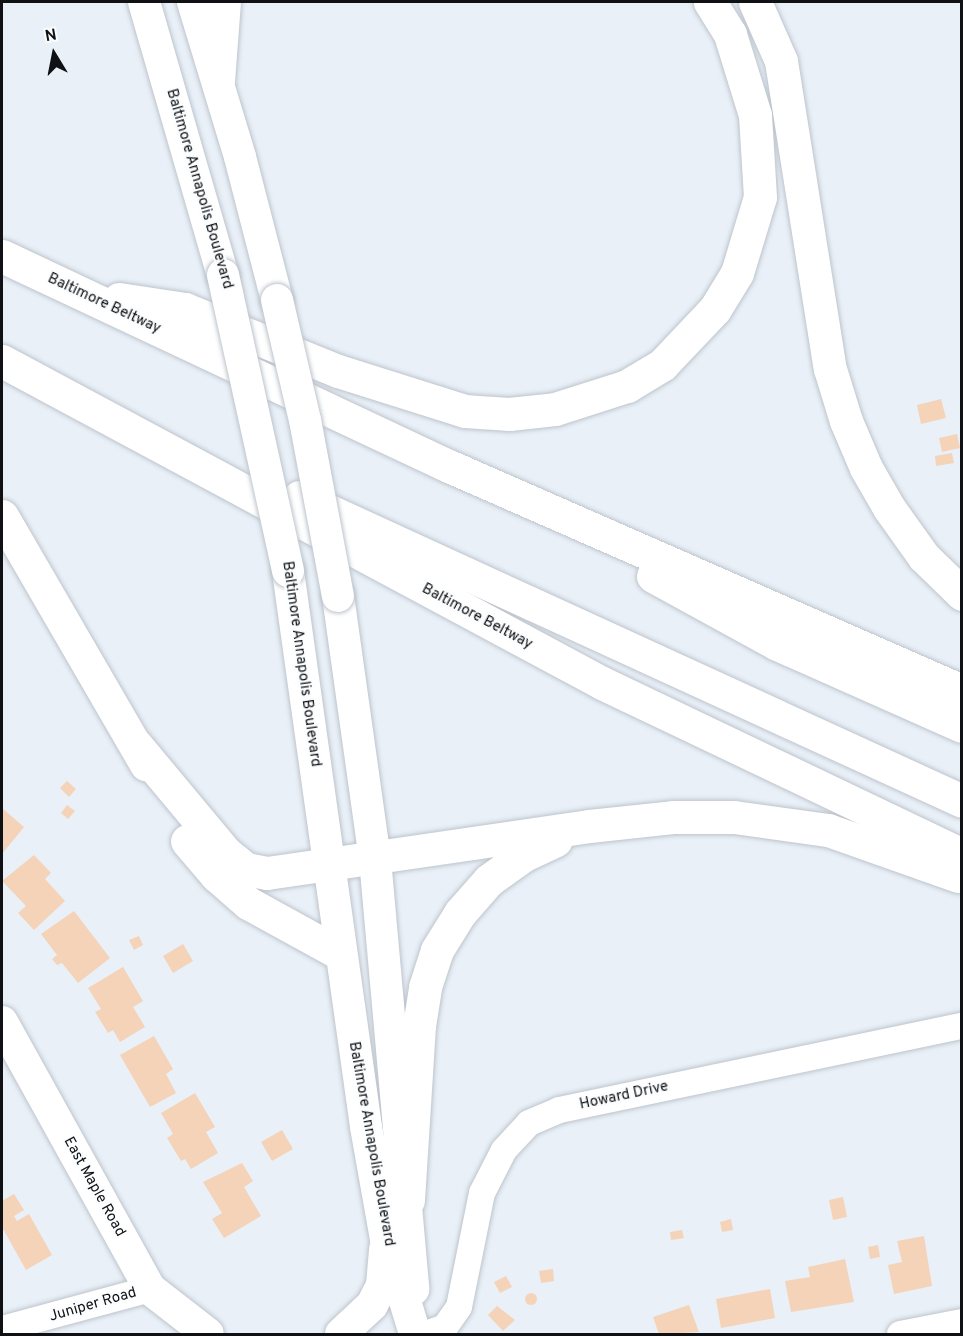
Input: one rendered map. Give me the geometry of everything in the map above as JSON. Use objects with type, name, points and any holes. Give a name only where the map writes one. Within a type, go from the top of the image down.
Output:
[{"type":"highway","points":[[218,81],[224,2]]},
{"type":"highway","points":[[81,293],[185,309],[338,371],[465,411],[509,414],[555,410],[627,386],[662,365],[715,309],[736,273],[760,197],[755,116],[730,34],[710,2]]},
{"type":"highway","points":[[755,2],[781,61],[830,369],[846,421],[889,508],[924,556],[962,594]]},
{"type":"highway","name":"Baltimore Beltway","points":[[2,256],[452,467],[962,691]]},
{"type":"highway","points":[[6,363],[962,801]]},
{"type":"highway","name":"Baltimore Beltway","points":[[6,363],[602,683],[962,855]]},
{"type":"highway","points":[[452,467],[777,644],[962,726]]},
{"type":"highway","points":[[2,516],[136,745],[188,842],[216,875],[248,903],[339,953]]},
{"type":"highway","points":[[136,745],[202,829],[246,869],[289,873],[589,826],[673,817],[778,821],[885,847],[962,877]]},
{"type":"highway","points":[[408,1200],[419,1026],[424,987],[437,950],[460,913],[489,880],[524,855],[589,826]]},
{"type":"main road","name":"Baltimore Annapolis Boulevard","points":[[144,2],[224,275],[288,571],[330,866],[339,953],[386,1239],[416,1335]]},
{"type":"main road","name":"Baltimore Annapolis Boulevard","points":[[193,2],[218,81],[277,300],[305,420],[338,596],[375,859],[408,1200],[416,1335]]},
{"type":"main road","name":"East Maple Road","points":[[2,1022],[150,1288],[208,1335]]},
{"type":"main road","points":[[341,1335],[372,1305],[382,1285],[386,1239]]},
{"type":"street","name":"Howard Drive","points":[[426,1335],[445,1327],[459,1307],[482,1193],[504,1150],[530,1123],[559,1110],[962,1026]]},
{"type":"street","name":"Juniper Road","points":[[2,1329],[150,1288]]},
{"type":"street","points":[[900,1335],[962,1322]]},
{"type":"building","points":[[941,399],[946,418],[921,424],[917,405]]},
{"type":"building","points":[[957,434],[960,448],[942,452],[939,438]]},
{"type":"building","points":[[952,453],[954,463],[936,466],[935,456]]},
{"type":"building","points":[[67,781],[76,789],[69,797],[60,788]]},
{"type":"building","points":[[67,805],[75,811],[68,819],[61,813]]},
{"type":"building","points":[[2,808],[24,827],[2,854]]},
{"type":"building","points":[[34,855],[51,873],[45,879],[65,901],[34,930],[18,913],[26,906],[2,881]]},
{"type":"building","points":[[74,911],[110,958],[78,983],[62,963],[57,965],[52,959],[57,955],[41,934]]},
{"type":"building","points":[[139,936],[143,945],[134,950],[129,940]]},
{"type":"building","points":[[183,944],[193,961],[173,973],[163,956]]},
{"type":"building","points":[[123,967],[143,1001],[133,1007],[145,1027],[120,1042],[113,1030],[108,1033],[95,1012],[101,1009],[88,988]]},
{"type":"building","points":[[154,1036],[173,1069],[166,1074],[176,1093],[150,1107],[120,1055]]},
{"type":"building","points":[[195,1093],[215,1127],[206,1132],[218,1153],[191,1169],[185,1159],[181,1161],[167,1138],[173,1134],[161,1113]]},
{"type":"building","points":[[282,1130],[293,1149],[272,1161],[261,1142]]},
{"type":"building","points":[[242,1163],[253,1181],[244,1187],[261,1216],[224,1238],[212,1219],[222,1213],[203,1182]]},
{"type":"building","points":[[14,1194],[24,1210],[14,1216],[17,1221],[29,1214],[52,1255],[26,1270],[2,1227],[2,1201]]},
{"type":"building","points":[[843,1197],[847,1217],[833,1220],[829,1200]]},
{"type":"building","points":[[731,1219],[733,1230],[722,1232],[720,1222]]},
{"type":"building","points":[[682,1230],[684,1238],[671,1240],[670,1232]]},
{"type":"building","points":[[924,1236],[932,1286],[894,1294],[888,1265],[902,1262],[897,1241]]},
{"type":"building","points":[[878,1245],[880,1257],[870,1259],[868,1247]]},
{"type":"building","points":[[845,1259],[854,1302],[791,1312],[785,1281],[810,1277],[808,1267]]},
{"type":"building","points":[[553,1269],[554,1281],[541,1283],[539,1271]]},
{"type":"building","points":[[506,1276],[512,1287],[500,1293],[494,1282]]},
{"type":"building","points":[[770,1289],[775,1318],[721,1328],[716,1299]]},
{"type":"building","points":[[533,1293],[536,1294],[536,1304],[529,1305],[526,1304],[525,1297],[526,1294]]},
{"type":"building","points":[[689,1305],[699,1332],[659,1334],[653,1317]]},
{"type":"building","points":[[497,1306],[515,1320],[503,1331],[488,1315]]}]
